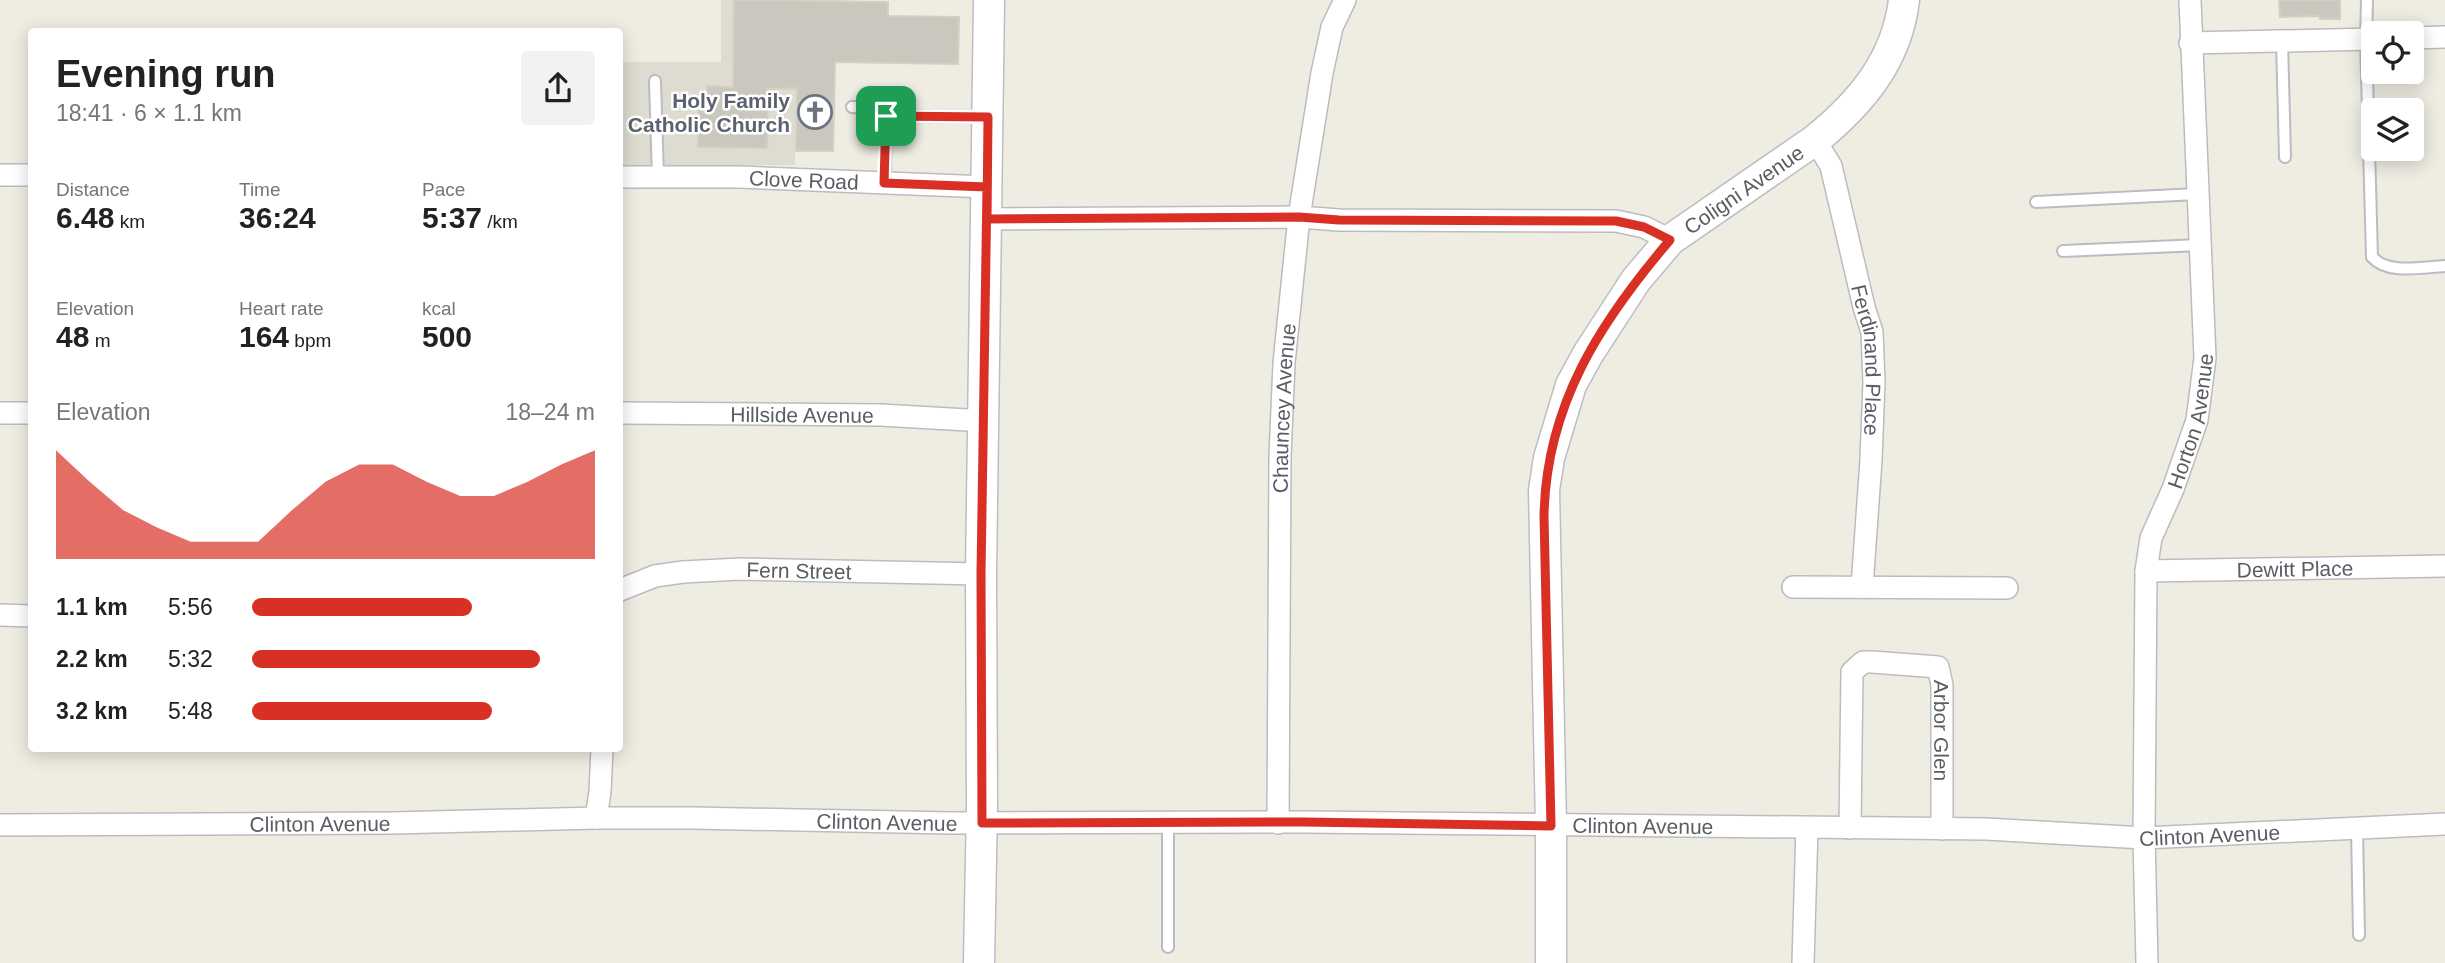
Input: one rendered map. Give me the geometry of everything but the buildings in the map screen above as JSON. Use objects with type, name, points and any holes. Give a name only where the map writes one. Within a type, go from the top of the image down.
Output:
[{"type":"street","points":[[979,963],[989,0]]},
{"type":"street","name":"Chauncey Avenue","points":[[1278,822],[1281,430],[1284,363],[1299,217],[1322,73],[1332,27],[1345,0]]},
{"type":"street","name":"Coligni Avenue","points":[[1551,963],[1544,490],[1549,458],[1571,385],[1636,280],[1670,240],[1815,140],[1865,93],[1888,57],[1901,26],[1904,0]]},
{"type":"street","name":"Horton Avenue","points":[[2147,963],[2144,838],[2146,571],[2151,538],[2173,489],[2197,420],[2205,358],[2190,0]]},
{"type":"street","points":[[2424,38],[2445,37]]},
{"type":"street","points":[[2190,43],[2361,39]]},
{"type":"street","name":"Ferdinand Place","points":[[1815,140],[1831,166],[1872,332],[1874,382],[1871,460],[1862,587]]},
{"type":"street","points":[[0,174],[28,175]]},
{"type":"street","name":"Clove Road","points":[[623,177],[740,177],[987,187]]},
{"type":"street","points":[[987,219],[1299,217],[1339,220],[1616,221],[1644,227],[1670,240]]},
{"type":"street","points":[[0,413],[28,413]]},
{"type":"street","name":"Hillside Avenue","points":[[623,413],[880,415],[985,421]]},
{"type":"street","name":"Dewitt Place","points":[[2146,571],[2445,566]]},
{"type":"street","name":"Fern Street","points":[[623,589],[655,576],[740,569],[981,574]]},
{"type":"street","points":[[1793,587],[2007,588]]},
{"type":"street","points":[[0,615],[28,616]]},
{"type":"street","name":"Arbor Glen","points":[[1850,828],[1852,672],[1863,662],[1872,662],[1938,667],[1942,685],[1942,829]]},
{"type":"street","points":[[596,818],[602,752]]},
{"type":"street","name":"Clinton Avenue","points":[[0,825],[393,823],[596,818],[982,823],[1278,822],[1942,829],[2144,838],[2445,824]]},
{"type":"street","points":[[1804,963],[1807,828]]},
{"type":"lane","points":[[2367,0],[2369,21]]},
{"type":"lane","points":[[2282,41],[2285,157]]},
{"type":"lane","points":[[655,81],[658,177]]},
{"type":"lane","points":[[2370,84],[2372,257],[2387,268],[2445,266]]},
{"type":"lane","points":[[852,107],[873,108],[886,116],[988,117]]},
{"type":"lane","points":[[884,183],[886,116]]},
{"type":"lane","points":[[2036,202],[2197,194]]},
{"type":"lane","points":[[2063,251],[2200,246]]},
{"type":"lane","points":[[1168,822],[1168,947]]},
{"type":"lane","points":[[2357,828],[2359,935]]},
{"type":"shaded area","points":[[721,0],[844,0],[844,17],[797,73],[795,165],[623,165],[623,62],[721,62]]},
{"type":"place","name":"Holy Family Catholic Church","points":[[815,112]]},
{"type":"route","points":[[886,116],[988,117],[987,219],[1299,217],[1339,220],[1616,221],[1644,227],[1670,240],[1636,280],[1588,354],[1571,385],[1549,458],[1544,490],[1544,516],[1551,826],[1304,822],[982,823],[981,574],[987,187],[884,183],[886,116]]}]
